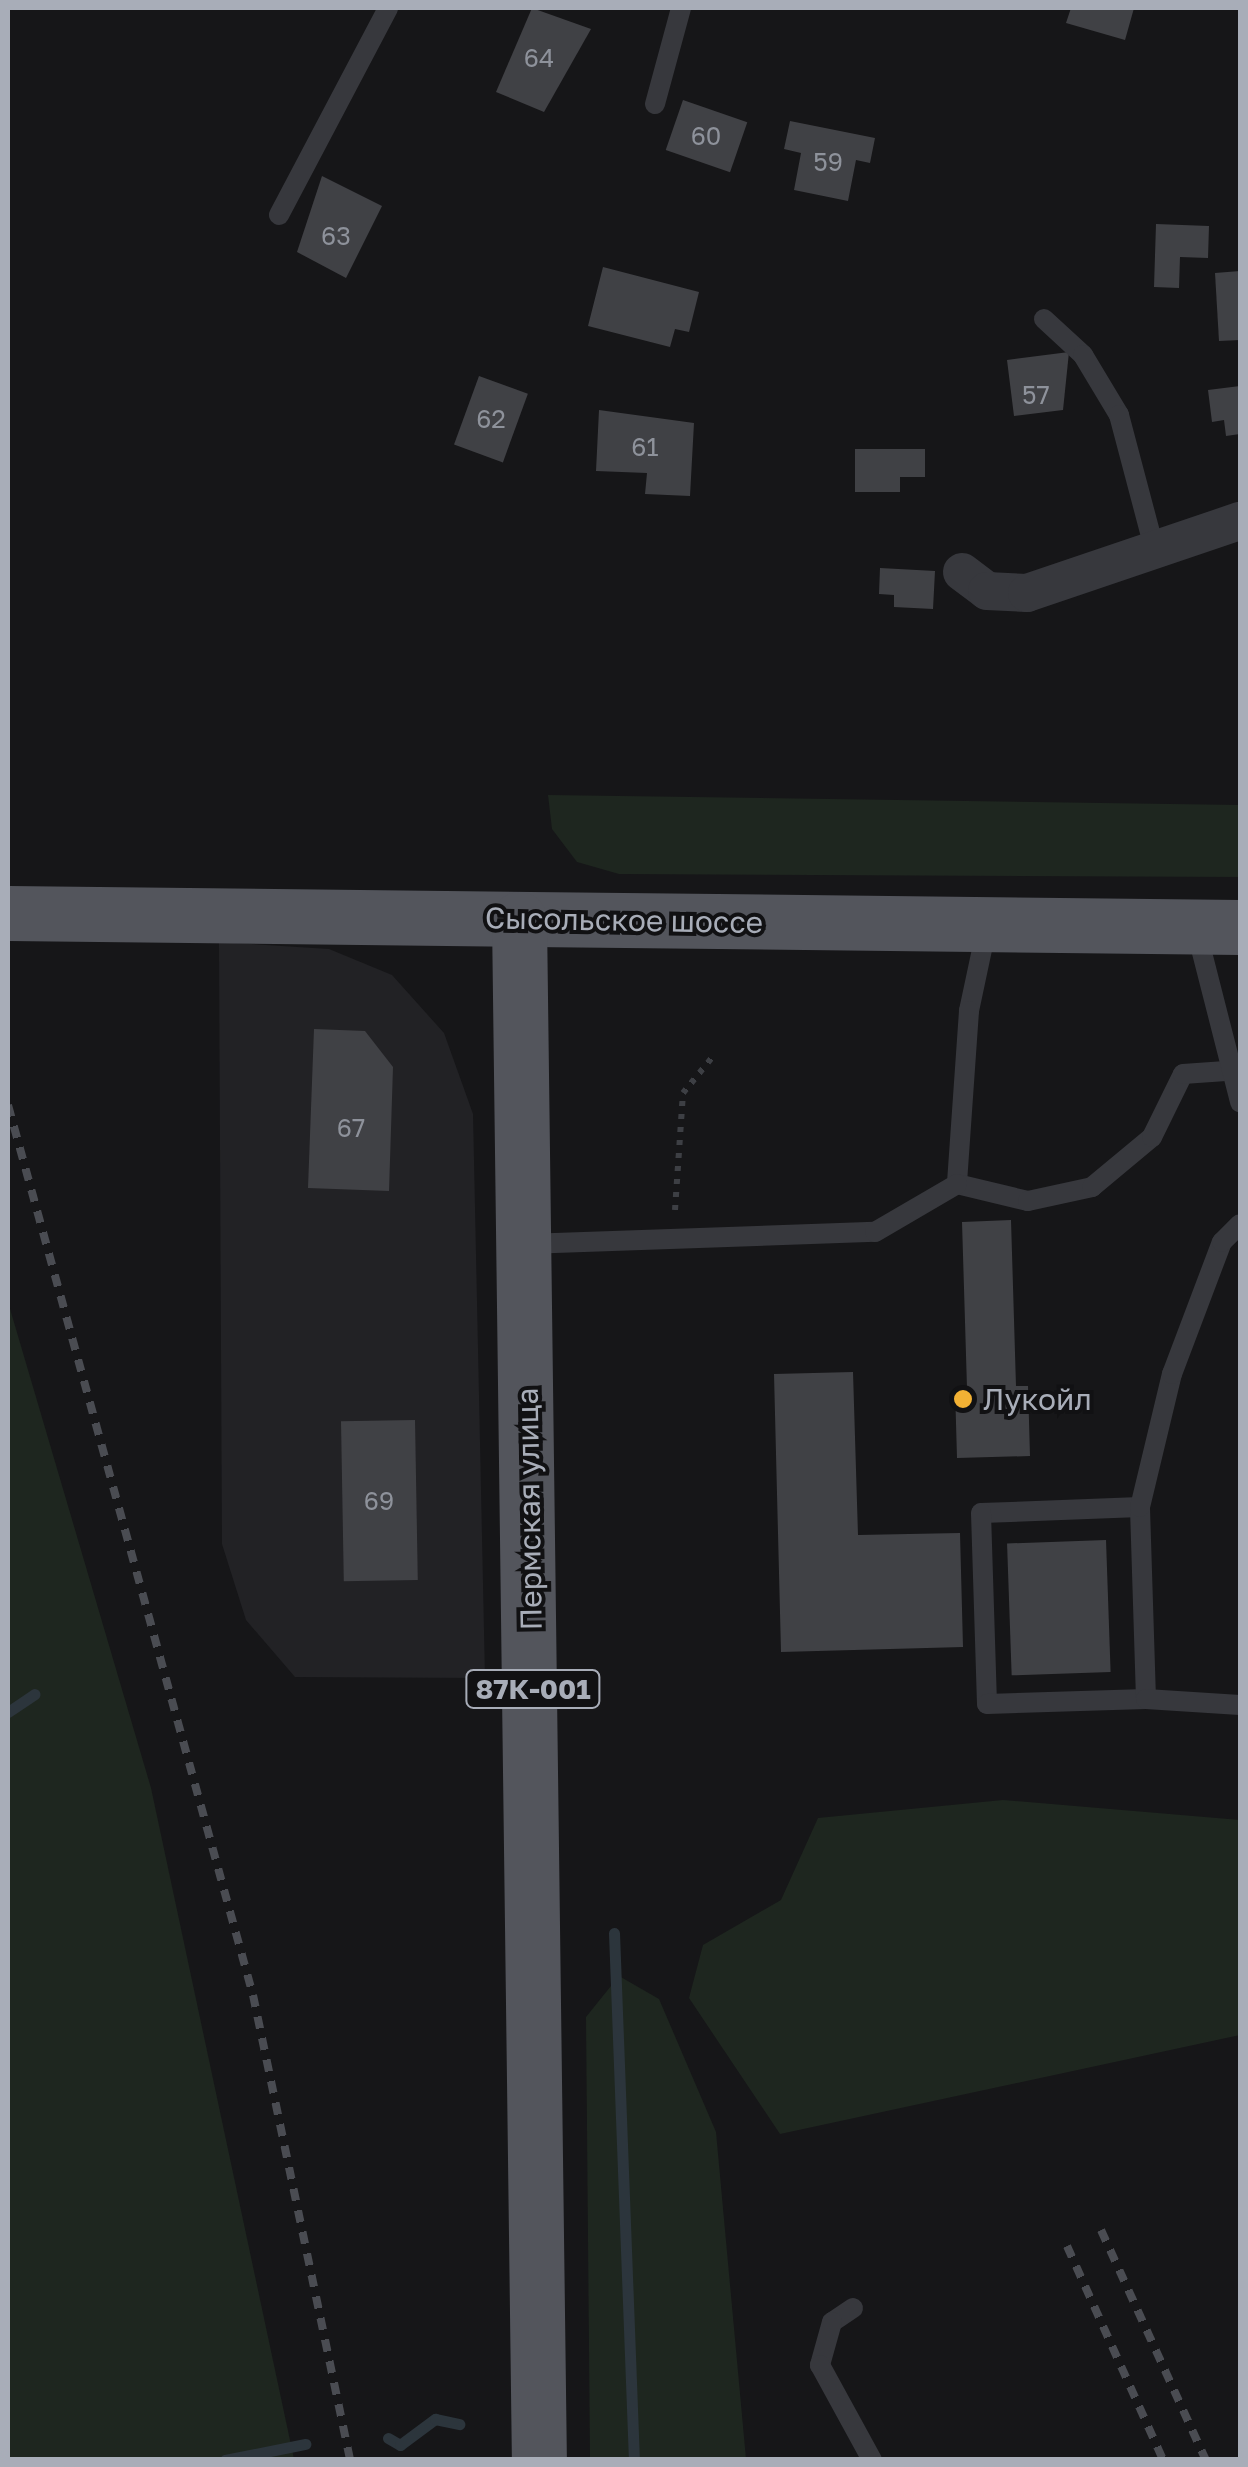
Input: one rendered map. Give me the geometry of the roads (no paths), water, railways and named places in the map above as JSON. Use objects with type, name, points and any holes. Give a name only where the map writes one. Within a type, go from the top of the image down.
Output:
[{"type":"main road","name":"Сысольское шоссе","points":[[8,913],[1218,927]]},
{"type":"main road","name":"Пермская улица","points":[[519,919],[539,2460]]},
{"type":"street","points":[[962,572],[987,591],[1028,593],[1240,522]]},
{"type":"lane","points":[[278,214],[388,8]]},
{"type":"lane","points":[[655,104],[681,8]]},
{"type":"lane","points":[[1044,319],[1084,355],[1119,415],[1155,552]]},
{"type":"lane","points":[[957,1184],[969,1011],[987,924]]},
{"type":"lane","points":[[1218,927],[1240,1102]]},
{"type":"lane","points":[[524,1244],[875,1232],[957,1184],[1028,1201],[1092,1186],[1152,1137],[1183,1074],[1236,1070]]},
{"type":"lane","points":[[1146,1699],[1140,1507],[1172,1374],[1222,1242],[1240,1224]]},
{"type":"lane","points":[[1140,1507],[981,1512],[988,1704],[1146,1699],[1240,1705]]},
{"type":"lane","points":[[853,2308],[832,2322],[820,2365],[872,2460]]},
{"type":"waterway","points":[[8,1712],[35,1694]]},
{"type":"waterway","points":[[614,1933],[634,2460]]},
{"type":"waterway","points":[[388,2438],[400,2445],[435,2419],[459,2424]]},
{"type":"waterway","points":[[225,2460],[305,2444]]},
{"type":"railway","points":[[8,1105],[253,1995],[350,2460]]},
{"type":"railway","points":[[1101,2230],[1206,2460]]},
{"type":"railway","points":[[1067,2246],[1163,2460]]},
{"type":"place","name":"Лукойл","points":[[963,1399]]}]
